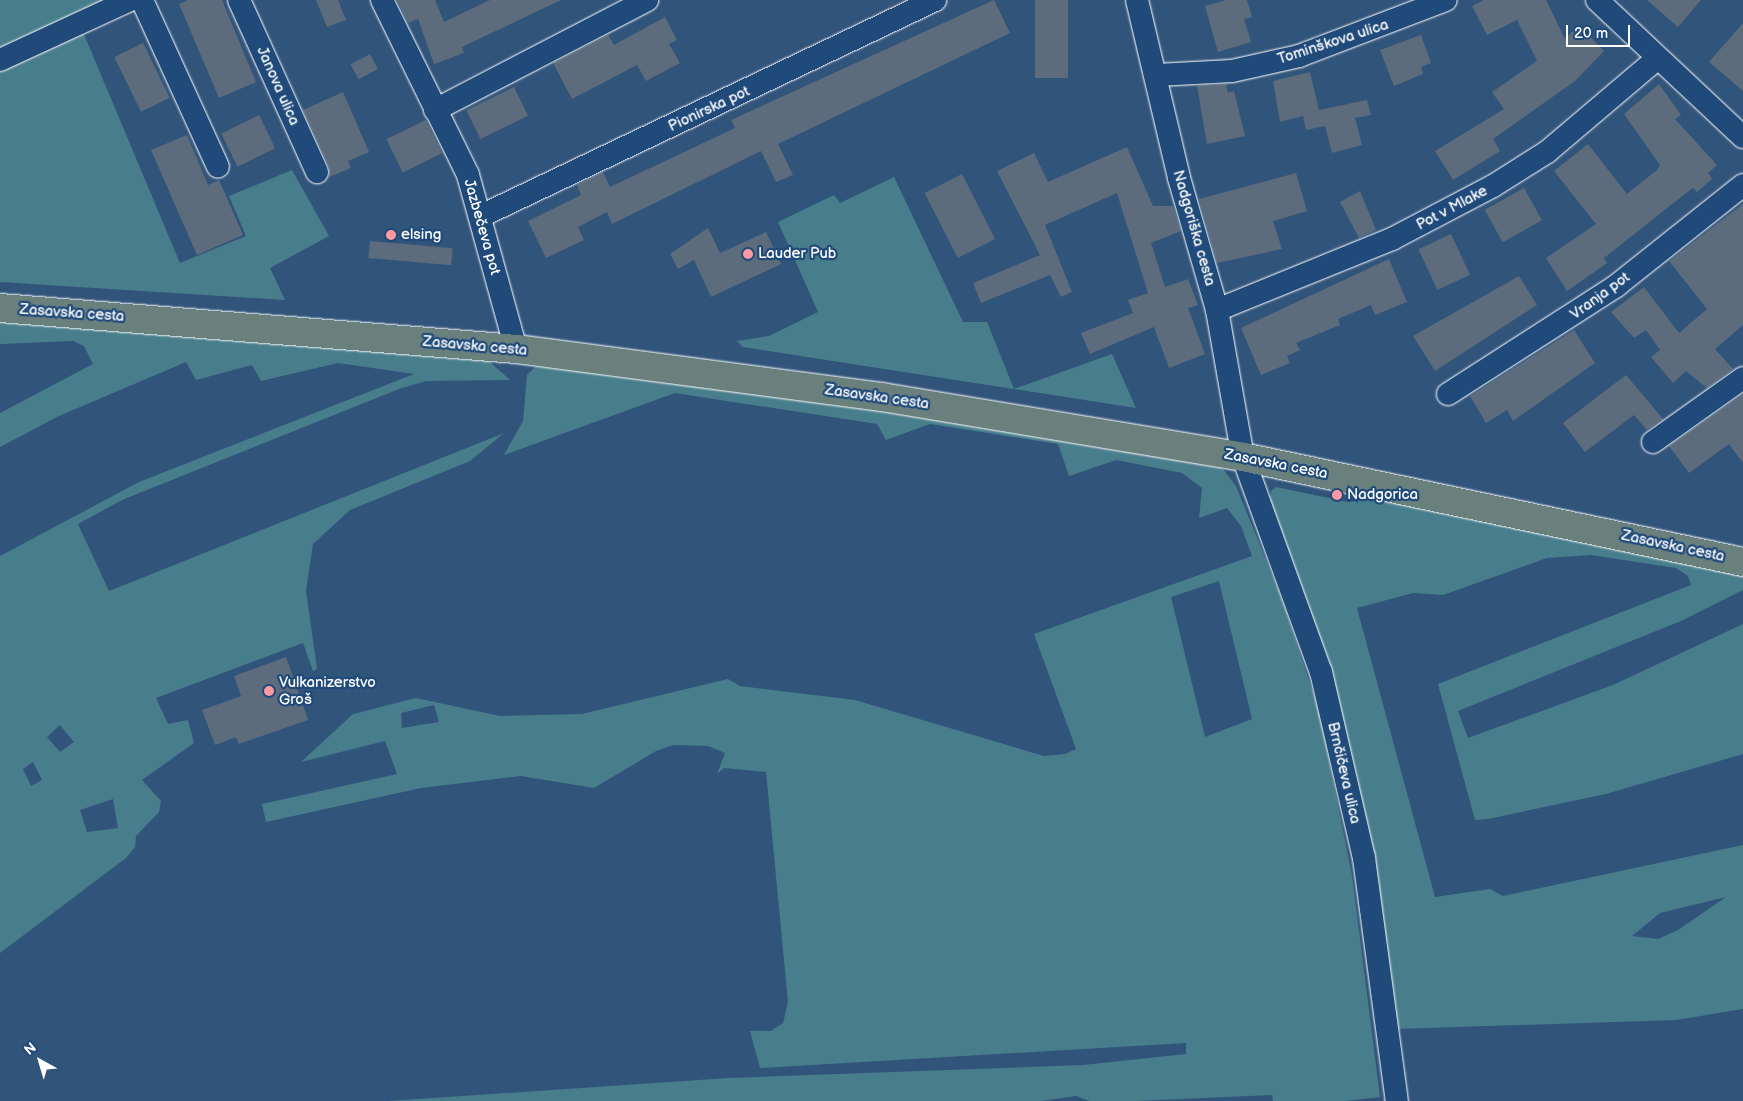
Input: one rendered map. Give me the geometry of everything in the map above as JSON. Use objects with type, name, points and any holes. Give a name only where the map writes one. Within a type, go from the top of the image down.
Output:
[{"type":"main road","name":"Zasavska cesta","points":[[0,308],[516,348],[882,397],[1243,457],[1743,562]]},
{"type":"street","points":[[0,60],[130,0]]},
{"type":"street","points":[[142,0],[218,167]]},
{"type":"street","name":"Janova ulica","points":[[239,0],[317,172]]},
{"type":"street","name":"Jazbečeva pot","points":[[382,0],[468,175],[481,216],[516,348]]},
{"type":"street","points":[[435,110],[647,0]]},
{"type":"street","name":"Pionirska pot","points":[[481,216],[935,0]]},
{"type":"street","name":"Nadgoriška cesta","points":[[1137,0],[1157,75],[1179,178],[1217,310],[1243,457]]},
{"type":"street","name":"Tominškova ulica","points":[[1157,75],[1232,71],[1299,56],[1446,0]]},
{"type":"street","points":[[1597,0],[1743,137]]},
{"type":"street","name":"Pot v Mlake","points":[[1217,310],[1392,239],[1493,186],[1547,152],[1658,58]]},
{"type":"street","name":"Vranja pot","points":[[1448,394],[1616,286],[1743,185]]},
{"type":"street","points":[[1653,442],[1743,378]]},
{"type":"street","name":"Brnčičeva ulica","points":[[1243,457],[1321,672],[1364,858],[1397,1101]]},
{"type":"green space","points":[[0,0],[108,0],[0,48]]},
{"type":"green space","points":[[83,32],[180,263],[246,236],[229,196],[292,170],[329,236],[270,268],[285,300],[0,282],[0,70]]},
{"type":"green space","points":[[894,177],[963,322],[987,322],[1014,389],[1112,354],[1136,408],[743,347],[737,341],[769,336],[818,312],[778,222],[834,195],[840,203]]},
{"type":"green space","points":[[0,321],[488,360],[510,380],[426,381],[399,389],[122,500],[78,524],[109,591],[504,433],[470,461],[350,510],[313,544],[306,591],[317,669],[313,671],[303,643],[156,698],[168,724],[188,720],[194,743],[142,780],[161,801],[159,812],[136,836],[135,847],[126,858],[0,953],[0,556],[139,482],[414,374],[338,363],[261,381],[252,365],[196,380],[186,362],[59,416],[0,447],[0,413],[93,364],[84,346],[73,341],[0,344]],"holes":[[[60,725],[74,742],[60,752],[47,737]],[[33,762],[42,780],[31,786],[23,769]],[[113,799],[118,828],[87,832],[80,810]]]},
{"type":"green space","points":[[537,365],[713,384],[1203,460],[1223,469],[1236,486],[1283,602],[1319,711],[1352,875],[1380,1097],[1345,1101],[1273,1101],[1272,1095],[1135,1101],[1089,1101],[1076,1096],[1041,1101],[388,1101],[728,1078],[1083,1065],[1186,1054],[1186,1043],[760,1068],[750,1031],[771,1031],[783,1023],[788,1002],[766,772],[724,768],[717,774],[725,753],[708,746],[673,745],[656,751],[594,788],[521,776],[421,788],[266,822],[262,804],[397,774],[385,741],[301,762],[353,714],[416,698],[500,716],[582,714],[728,679],[740,686],[855,700],[1044,756],[1065,754],[1076,749],[1034,634],[1252,556],[1241,526],[1227,508],[1199,518],[1202,488],[1182,473],[1116,460],[1069,476],[1058,444],[930,424],[886,440],[877,424],[675,393],[504,455],[523,421],[527,375]],"holes":[[[1219,581],[1252,719],[1205,737],[1171,597]],[[434,705],[439,722],[402,728],[401,713]]]},
{"type":"green space","points":[[1276,487],[1348,502],[1396,497],[1743,572],[1743,590],[1681,621],[1458,711],[1468,738],[1613,685],[1743,624],[1743,754],[1606,794],[1488,819],[1475,820],[1438,684],[1691,585],[1688,576],[1676,568],[1591,555],[1547,558],[1443,595],[1413,593],[1357,608],[1435,897],[1490,889],[1503,896],[1743,845],[1743,1009],[1676,1020],[1396,1029],[1296,572],[1270,502],[1271,491]],"holes":[[[1726,897],[1678,930],[1658,939],[1632,936],[1660,913]]]},
{"type":"building","points":[[188,0],[222,0],[256,82],[219,98],[179,4]]},
{"type":"building","points":[[316,0],[338,0],[346,20],[327,27]]},
{"type":"building","points":[[397,0],[435,0],[444,22],[490,0],[561,0],[462,47],[464,53],[434,64],[418,19],[408,23]]},
{"type":"building","points":[[994,0],[1010,33],[778,144],[793,175],[776,182],[761,151],[612,224],[607,212],[578,227],[584,240],[546,258],[528,221],[581,195],[577,185],[603,172],[610,187],[735,128],[731,120]]},
{"type":"building","points":[[1035,0],[1068,0],[1068,78],[1035,78]]},
{"type":"building","points":[[1226,0],[1247,0],[1252,17],[1244,19],[1251,42],[1218,52],[1205,6]]},
{"type":"building","points":[[1484,0],[1546,0],[1565,39],[1579,25],[1604,51],[1575,81],[1493,139],[1500,151],[1453,180],[1435,151],[1504,109],[1492,92],[1537,61],[1517,20],[1487,35],[1472,6]]},
{"type":"building","points":[[1647,0],[1701,0],[1678,27]]},
{"type":"building","points":[[665,17],[677,40],[669,44],[680,63],[646,81],[637,65],[572,99],[553,63],[608,35],[614,45]]},
{"type":"building","points":[[1743,23],[1743,91],[1709,62]]},
{"type":"building","points":[[1421,35],[1431,63],[1421,67],[1423,74],[1394,86],[1380,50]]},
{"type":"building","points":[[143,43],[170,98],[141,112],[114,57]]},
{"type":"building","points":[[370,54],[378,69],[359,79],[351,64]]},
{"type":"building","points":[[1310,72],[1319,110],[1367,100],[1371,115],[1355,118],[1362,145],[1332,153],[1325,126],[1306,130],[1303,116],[1280,122],[1273,81]]},
{"type":"building","points":[[1226,84],[1228,93],[1234,91],[1245,136],[1207,144],[1197,86]]},
{"type":"building","points":[[1659,84],[1681,115],[1675,119],[1717,165],[1708,173],[1712,179],[1697,192],[1693,188],[1681,197],[1604,258],[1607,263],[1567,291],[1546,258],[1596,224],[1554,171],[1588,144],[1627,194],[1657,170],[1660,165],[1624,114]]},
{"type":"building","points":[[514,87],[528,116],[480,139],[466,110]]},
{"type":"building","points":[[343,92],[369,152],[348,161],[351,168],[329,177],[329,167],[303,110]]},
{"type":"building","points":[[259,115],[275,148],[237,167],[221,133]]},
{"type":"building","points":[[426,120],[442,153],[403,173],[386,139]]},
{"type":"building","points":[[187,135],[208,185],[219,180],[243,235],[197,255],[151,150]]},
{"type":"building","points":[[1127,147],[1153,206],[1173,206],[1181,231],[1151,243],[1165,287],[1188,279],[1198,305],[1188,308],[1205,354],[1169,368],[1154,327],[1090,354],[1081,333],[1133,313],[1128,300],[1148,293],[1117,193],[1045,225],[1072,292],[1061,297],[1050,275],[981,303],[973,283],[1040,255],[997,171],[1034,153],[1048,182]]},
{"type":"building","points":[[1296,173],[1307,211],[1273,221],[1282,249],[1217,263],[1199,199]]},
{"type":"building","points":[[962,174],[995,239],[958,258],[925,193]]},
{"type":"building","points":[[1524,188],[1542,220],[1503,242],[1485,210]]},
{"type":"building","points":[[1360,191],[1376,230],[1359,238],[1340,202]]},
{"type":"building","points":[[1743,204],[1743,325],[1715,349],[1733,369],[1707,388],[1686,371],[1673,383],[1651,357],[1660,350],[1646,330],[1634,338],[1611,312],[1644,287],[1679,333],[1707,309],[1669,261]]},
{"type":"building","name":"Lauder Pub","points":[[708,228],[720,253],[766,232],[781,264],[711,297],[694,260],[678,269],[670,254]]},
{"type":"building","points":[[1451,234],[1470,275],[1437,290],[1418,249]]},
{"type":"building","name":"elsing","points":[[370,241],[453,248],[451,265],[369,258]]},
{"type":"building","points":[[1389,259],[1407,302],[1375,315],[1371,305],[1338,319],[1340,325],[1296,343],[1300,350],[1287,356],[1290,363],[1261,375],[1241,328]]},
{"type":"building","points":[[1519,276],[1537,305],[1435,371],[1413,336]]},
{"type":"building","points":[[1574,330],[1595,363],[1513,421],[1507,410],[1486,423],[1470,396]]},
{"type":"building","points":[[1626,375],[1663,419],[1647,430],[1634,415],[1585,452],[1563,423]]},
{"type":"building","points":[[1743,394],[1743,463],[1729,444],[1689,473],[1669,446]]},
{"type":"building","name":"Vulkanizerstvo Groš","points":[[286,657],[308,720],[239,744],[236,737],[215,745],[202,710],[241,696],[234,676]]},
{"type":"place","name":"elsing","points":[[391,235]]},
{"type":"place","name":"Lauder Pub","points":[[748,254]]},
{"type":"place","name":"Nadgorica","points":[[1337,495]]},
{"type":"place","name":"Vulkanizerstvo Groš","points":[[269,691]]}]
